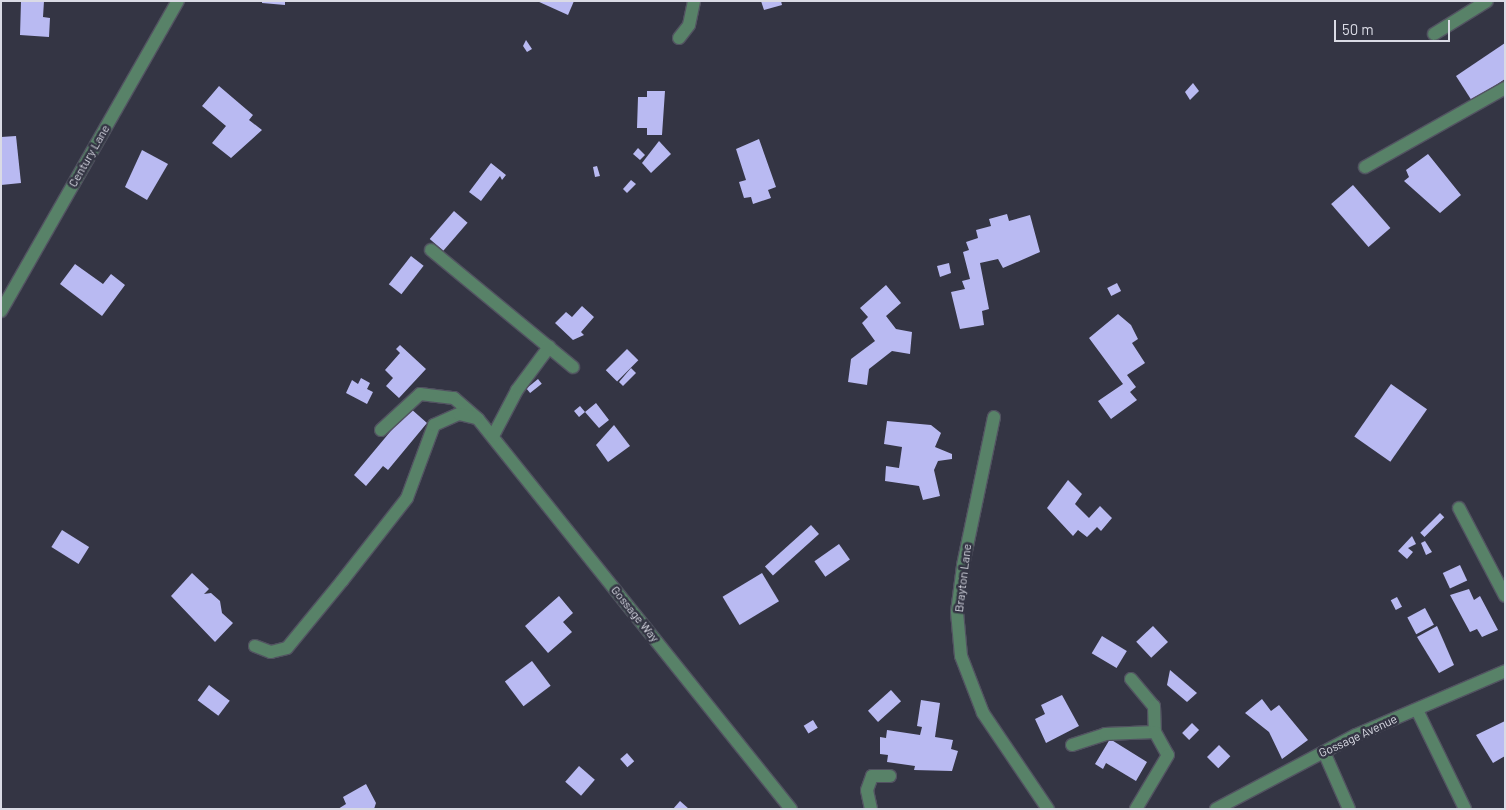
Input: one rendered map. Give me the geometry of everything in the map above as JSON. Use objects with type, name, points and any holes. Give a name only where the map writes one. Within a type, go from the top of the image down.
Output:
[{"type":"street","name":"Century Lane","points":[[1,311],[178,1]]},
{"type":"street","points":[[680,38],[688,25],[694,1]]},
{"type":"street","points":[[1434,34],[1487,1]]},
{"type":"street","points":[[1365,166],[1505,88]]},
{"type":"street","points":[[431,250],[573,367]]},
{"type":"street","points":[[493,436],[516,390],[549,346]]},
{"type":"street","name":"Gossage Way","points":[[381,430],[420,394],[454,398],[478,419],[791,809]]},
{"type":"street","points":[[255,646],[271,652],[286,648],[342,581],[406,498],[434,425],[459,414],[478,419]]},
{"type":"street","name":"Brayton Lane","points":[[994,417],[960,593],[961,656],[983,713],[1048,809]]},
{"type":"street","points":[[1459,508],[1505,596]]},
{"type":"street","name":"Gossage Avenue","points":[[1216,809],[1324,752],[1505,671]]},
{"type":"street","points":[[1131,679],[1154,706],[1155,732],[1168,755],[1136,809]]},
{"type":"street","points":[[1417,710],[1465,809]]},
{"type":"street","points":[[1072,745],[1105,734],[1155,732]]},
{"type":"street","points":[[1324,752],[1349,809]]},
{"type":"street","points":[[872,809],[867,790],[872,776],[890,776]]},
{"type":"building","points":[[21,1],[44,1],[43,17],[50,18],[49,37],[20,35]]},
{"type":"building","points":[[262,1],[285,1],[285,5],[262,3]]},
{"type":"building","points":[[537,1],[574,1],[568,15]]},
{"type":"building","points":[[761,1],[781,1],[782,5],[764,10]]},
{"type":"building","points":[[526,40],[532,49],[527,52],[523,46]]},
{"type":"building","points":[[1505,43],[1505,79],[1472,101],[1456,76]]},
{"type":"building","points":[[1193,83],[1199,91],[1190,100],[1185,92]]},
{"type":"building","points":[[219,86],[253,115],[249,120],[262,130],[231,158],[212,143],[226,126],[202,106]]},
{"type":"building","points":[[647,91],[665,91],[662,135],[647,135],[647,128],[637,128],[638,97],[647,97]]},
{"type":"building","points":[[16,136],[21,183],[1,185],[1,137]]},
{"type":"building","points":[[759,139],[776,187],[768,190],[771,198],[753,204],[751,197],[744,198],[739,182],[746,180],[736,149]]},
{"type":"building","points":[[659,141],[671,154],[651,173],[642,163]]},
{"type":"building","points":[[638,148],[645,155],[640,160],[633,154]]},
{"type":"building","points":[[142,150],[168,164],[147,200],[125,187]]},
{"type":"building","points":[[1428,154],[1461,195],[1440,213],[1404,181],[1409,177],[1406,170]]},
{"type":"building","points":[[491,163],[506,175],[502,180],[500,176],[481,201],[469,192]]},
{"type":"building","points":[[597,166],[600,176],[595,177],[593,167]]},
{"type":"building","points":[[631,180],[636,184],[627,193],[623,189]]},
{"type":"building","points":[[1353,185],[1390,228],[1369,247],[1331,204]]},
{"type":"building","points":[[454,211],[468,223],[443,251],[430,239]]},
{"type":"building","points":[[1007,214],[1009,221],[1030,215],[1040,252],[1003,268],[998,259],[980,263],[989,309],[982,311],[984,325],[960,329],[951,292],[965,289],[962,281],[970,279],[963,252],[969,250],[966,242],[978,238],[976,230],[991,226],[989,219]]},
{"type":"building","points":[[411,256],[424,266],[401,294],[389,284]]},
{"type":"building","points":[[949,263],[951,273],[940,277],[937,266]]},
{"type":"building","points":[[75,264],[103,284],[111,274],[125,285],[102,316],[60,284]]},
{"type":"building","points":[[1117,283],[1121,291],[1111,296],[1107,288]]},
{"type":"building","points":[[886,285],[901,303],[886,316],[896,329],[912,332],[910,354],[892,351],[869,369],[867,385],[848,382],[851,359],[875,341],[862,323],[868,317],[860,308]]},
{"type":"building","points":[[582,306],[594,317],[581,332],[584,335],[573,340],[555,323],[566,312],[572,317]]},
{"type":"building","points":[[1118,314],[1131,325],[1138,339],[1132,343],[1145,363],[1127,375],[1136,387],[1130,392],[1137,400],[1111,419],[1098,401],[1123,384],[1089,338]]},
{"type":"building","points":[[400,345],[426,369],[399,398],[386,386],[393,378],[385,370],[400,353],[396,349]]},
{"type":"building","points":[[627,349],[638,360],[617,382],[606,370]]},
{"type":"building","points":[[631,368],[636,373],[623,386],[619,382]]},
{"type":"building","points":[[361,378],[370,383],[367,389],[373,392],[367,404],[346,393],[352,380],[358,384]]},
{"type":"building","points":[[538,379],[542,384],[530,393],[526,388]]},
{"type":"building","points":[[1391,384],[1427,409],[1390,462],[1354,436]]},
{"type":"building","points":[[596,403],[609,420],[599,428],[585,412]]},
{"type":"building","points":[[580,406],[585,412],[579,417],[574,411]]},
{"type":"building","points":[[410,408],[427,423],[388,470],[383,466],[366,486],[354,475]]},
{"type":"building","points":[[887,421],[931,425],[941,433],[935,447],[952,454],[952,459],[938,461],[934,470],[940,496],[923,500],[919,486],[885,481],[886,466],[899,468],[902,447],[884,444]]},
{"type":"building","points":[[614,425],[630,446],[608,462],[596,445]]},
{"type":"building","points":[[1068,480],[1082,494],[1075,504],[1089,518],[1100,506],[1112,518],[1101,531],[1097,527],[1087,537],[1078,530],[1073,536],[1047,508]]},
{"type":"building","points":[[1440,513],[1444,517],[1424,537],[1420,533]]},
{"type":"building","points":[[811,525],[819,534],[773,575],[765,566]]},
{"type":"building","points":[[62,530],[89,547],[79,564],[51,547]]},
{"type":"building","points":[[1412,536],[1416,544],[1408,548],[1413,552],[1407,559],[1398,551]]},
{"type":"building","points":[[1425,541],[1432,552],[1426,555],[1421,543]]},
{"type":"building","points":[[839,544],[850,560],[825,577],[814,561]]},
{"type":"building","points":[[1460,565],[1467,580],[1450,588],[1443,573]]},
{"type":"building","points":[[192,573],[209,589],[204,594],[211,593],[220,601],[222,613],[233,623],[215,642],[171,596]]},
{"type":"building","points":[[762,573],[779,601],[740,625],[723,597]]},
{"type":"building","points":[[1469,589],[1474,600],[1480,596],[1498,630],[1482,637],[1477,629],[1470,632],[1450,595]]},
{"type":"building","points":[[559,596],[573,613],[563,622],[572,632],[548,653],[525,626]]},
{"type":"building","points":[[1397,597],[1402,607],[1396,610],[1391,600]]},
{"type":"building","points":[[1425,608],[1434,625],[1416,634],[1407,617]]},
{"type":"building","points":[[1153,626],[1168,642],[1151,658],[1136,642]]},
{"type":"building","points":[[1437,626],[1454,665],[1439,673],[1417,637]]},
{"type":"building","points":[[1102,636],[1127,651],[1117,668],[1092,653]]},
{"type":"building","points":[[532,661],[551,686],[524,706],[505,681]]},
{"type":"building","points":[[1170,670],[1197,693],[1187,702],[1167,685]]},
{"type":"building","points":[[209,685],[230,701],[218,716],[198,700]]},
{"type":"building","points":[[891,690],[901,701],[878,722],[868,711]]},
{"type":"building","points":[[1062,695],[1079,726],[1046,743],[1035,719],[1045,714],[1041,705]]},
{"type":"building","points":[[1262,699],[1271,711],[1279,705],[1308,740],[1282,759],[1269,732],[1245,713]]},
{"type":"building","points":[[921,700],[940,703],[935,737],[953,740],[951,749],[958,751],[952,771],[914,770],[915,766],[887,762],[888,755],[880,754],[880,737],[886,738],[887,730],[920,735],[922,727],[917,726]]},
{"type":"building","points":[[813,720],[818,728],[808,733],[804,726]]},
{"type":"building","points":[[1505,721],[1505,756],[1493,763],[1476,735]]},
{"type":"building","points":[[1192,723],[1199,730],[1189,740],[1182,733]]},
{"type":"building","points":[[1110,739],[1147,762],[1136,781],[1106,763],[1103,769],[1095,764]]},
{"type":"building","points":[[1219,745],[1230,756],[1218,768],[1207,757]]},
{"type":"building","points":[[627,753],[634,761],[627,767],[620,759]]},
{"type":"building","points":[[579,766],[595,780],[581,796],[565,782]]},
{"type":"building","points":[[366,784],[376,803],[374,809],[338,809],[346,804],[343,797]]},
{"type":"building","points":[[680,801],[689,809],[673,809]]}]
